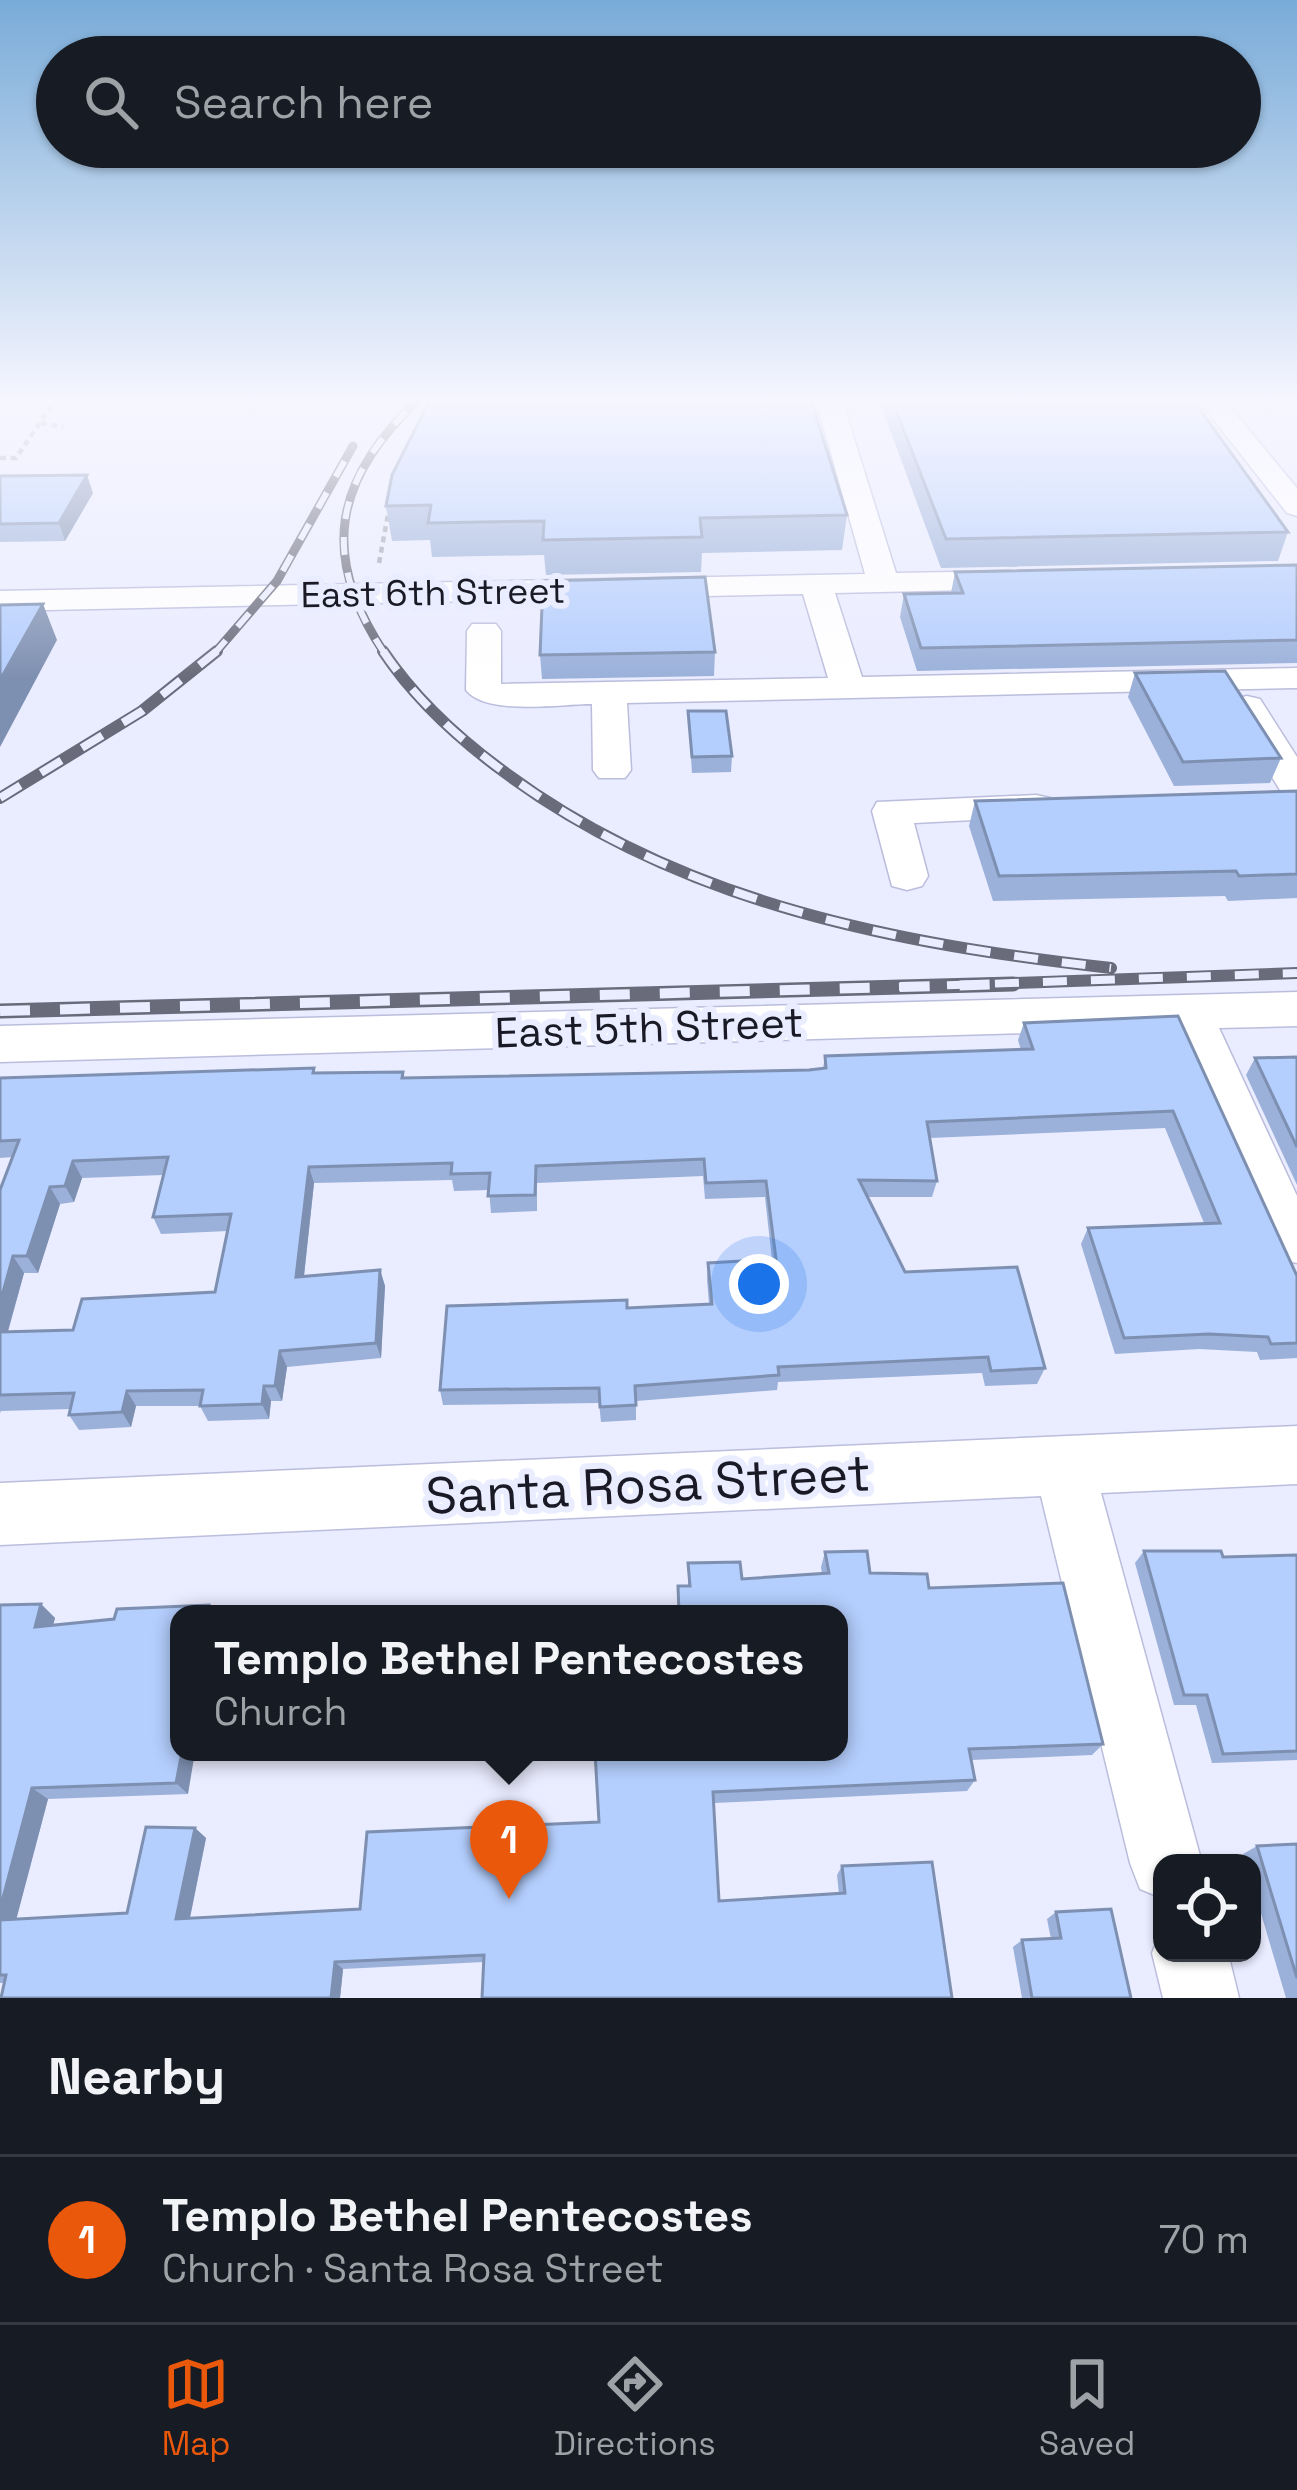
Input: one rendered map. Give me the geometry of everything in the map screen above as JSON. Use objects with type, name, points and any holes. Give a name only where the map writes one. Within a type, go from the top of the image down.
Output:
[{"type":"street","points":[[857,493],[883,583]]},
{"type":"street","name":"East 6th Street","points":[[0,601],[1044,580]]},
{"type":"street","points":[[816,584],[848,688]]},
{"type":"street","points":[[484,631],[487,693],[1297,678]]},
{"type":"street","points":[[1229,679],[1280,732],[1297,788]]},
{"type":"street","points":[[609,693],[612,770]]},
{"type":"street","points":[[1249,800],[1297,799]]},
{"type":"street","points":[[907,876],[891,811],[1082,805]]},
{"type":"street","name":"East 5th Street","points":[[0,1044],[1297,1009]]},
{"type":"street","points":[[1189,1013],[1292,1242]]},
{"type":"street","name":"Santa Rosa Street","points":[[0,1514],[1297,1455]]},
{"type":"street","points":[[1064,1464],[1164,1854]]},
{"type":"street","points":[[1192,1962],[1201,1998]]},
{"type":"path","points":[[379,563],[391,497]]},
{"type":"building","points":[[0,493],[76,493],[59,523],[0,524]]},
{"type":"building","points":[[388,493],[840,493],[847,515],[700,518],[702,537],[543,540],[544,521],[428,523],[431,505],[386,506]]},
{"type":"building","points":[[928,493],[1260,493],[1288,532],[946,539]]},
{"type":"building","points":[[1297,565],[1297,640],[921,648],[904,594],[963,593],[955,572]]},
{"type":"building","points":[[705,577],[715,652],[540,655],[543,581]]},
{"type":"building","points":[[43,604],[0,680],[0,605]]},
{"type":"building","points":[[1225,671],[1281,758],[1183,762],[1135,673]]},
{"type":"building","points":[[688,711],[726,711],[732,756],[692,757]]},
{"type":"building","points":[[1297,791],[1297,874],[1239,876],[1236,871],[999,876],[975,801]]},
{"type":"building","points":[[1178,1016],[1297,1276],[1297,1343],[1271,1344],[1268,1337],[1209,1334],[1124,1338],[1088,1228],[1220,1223],[1173,1111],[927,1122],[937,1181],[859,1180],[905,1272],[1017,1267],[1045,1368],[991,1371],[988,1357],[778,1367],[779,1375],[635,1386],[636,1405],[600,1407],[599,1388],[440,1390],[447,1306],[627,1300],[627,1308],[712,1304],[708,1263],[776,1259],[766,1181],[706,1183],[704,1159],[536,1166],[535,1195],[488,1196],[490,1173],[451,1174],[452,1163],[309,1167],[296,1277],[380,1270],[376,1343],[280,1351],[275,1386],[264,1386],[262,1404],[200,1406],[203,1390],[127,1391],[122,1412],[69,1415],[74,1393],[0,1395],[0,1332],[73,1330],[82,1299],[215,1292],[231,1214],[153,1217],[168,1157],[73,1161],[65,1186],[50,1187],[27,1256],[13,1256],[0,1303],[0,1190],[19,1140],[0,1141],[0,1078],[314,1068],[313,1073],[403,1072],[402,1078],[809,1070],[826,1068],[825,1056],[1033,1049],[1024,1023]]},
{"type":"building","points":[[1297,1057],[1297,1147],[1255,1058]]},
{"type":"building","points":[[867,1551],[870,1573],[927,1574],[929,1588],[1063,1583],[1103,1744],[969,1749],[975,1780],[713,1792],[719,1901],[845,1893],[842,1866],[932,1862],[952,1998],[482,1998],[484,1955],[335,1962],[331,1998],[1,1998],[6,1975],[0,1975],[0,1920],[127,1913],[146,1827],[195,1828],[176,1919],[360,1909],[367,1832],[599,1822],[596,1761],[848,1761],[848,1605],[679,1605],[678,1586],[690,1586],[688,1563],[740,1562],[742,1579],[829,1573],[825,1552]]},
{"type":"building","points":[[1144,1551],[1221,1551],[1223,1557],[1297,1555],[1297,1751],[1223,1754],[1207,1695],[1184,1695]]},
{"type":"building","points":[[41,1604],[35,1627],[114,1619],[117,1609],[170,1607],[170,1761],[180,1761],[176,1783],[32,1788],[0,1909],[0,1605]]},
{"type":"building","points":[[1297,1844],[1297,1978],[1261,1854],[1257,1846]]},
{"type":"building","points":[[1111,1909],[1131,1998],[1032,1998],[1022,1940],[1061,1938],[1056,1912]]},
{"type":"railway","points":[[216,652],[277,581],[326,493]]},
{"type":"railway","points":[[352,493],[344,551],[350,584],[384,653]]},
{"type":"railway","points":[[0,798],[142,711],[216,652]]},
{"type":"railway","points":[[384,653],[424,702],[489,761],[575,819],[646,856],[795,911],[873,930],[1111,968]]},
{"type":"railway","points":[[899,987],[1297,973]]},
{"type":"railway","points":[[0,1011],[1013,984]]},
{"type":"place","name":"Templo Bethel Pentecostes","points":[[509,1899]]}]
